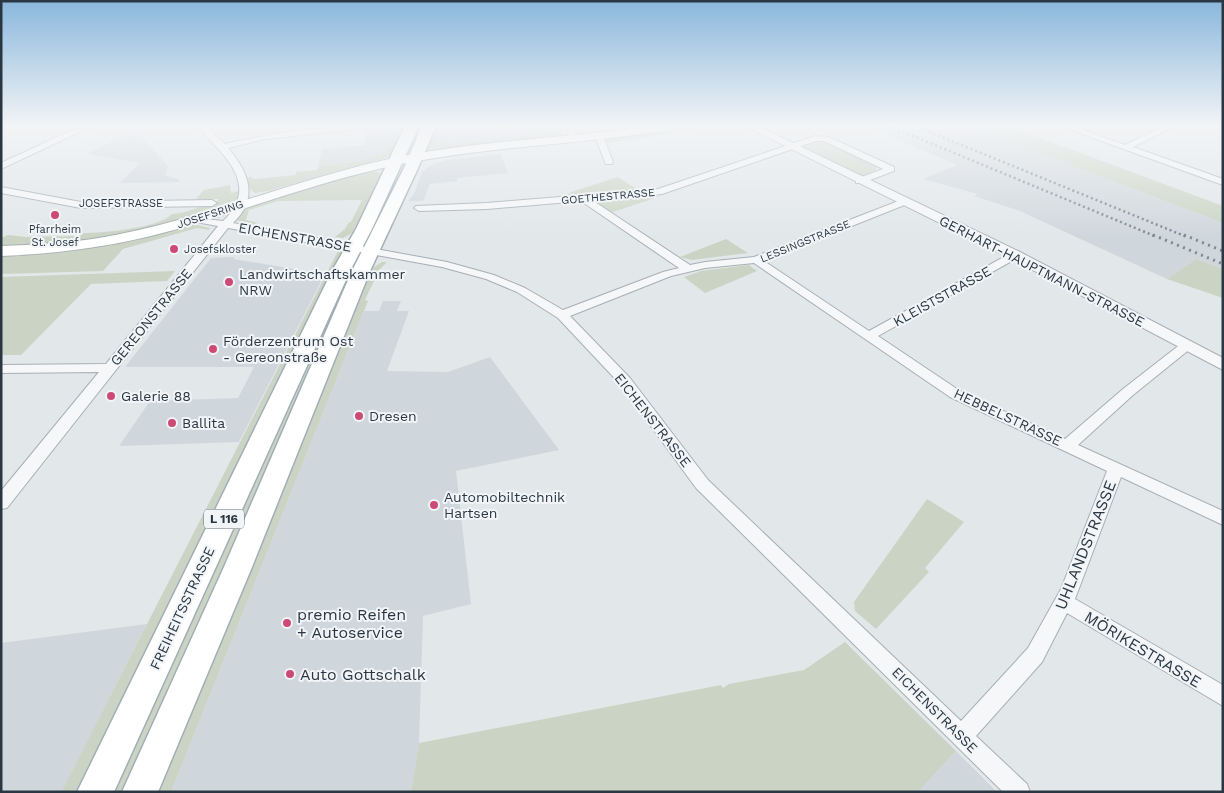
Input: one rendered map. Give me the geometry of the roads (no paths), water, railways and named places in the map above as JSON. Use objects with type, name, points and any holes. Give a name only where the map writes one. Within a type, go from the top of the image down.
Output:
[{"type":"main road","name":"JOSEFSRING","points":[[1,251],[54,250],[97,244],[149,233],[293,187],[387,163]]},
{"type":"main road","name":"FREIHEITSSTRASSE","points":[[140,792],[238,567],[361,271],[364,248],[394,163]]},
{"type":"main road","name":"FREIHEITSSTRASSE","points":[[95,792],[341,271],[364,248],[411,163]]},
{"type":"street","points":[[233,163],[241,176],[244,196],[241,204]]},
{"type":"street","name":"GOETHESTRASSE","points":[[419,208],[487,206],[659,192],[741,163]]},
{"type":"street","name":"GERHART-HAUPTMANN-STRASSE","points":[[823,163],[1015,255],[1223,365]]},
{"type":"street","name":"GOETHESTRASSE","points":[[859,181],[891,169],[878,163]]},
{"type":"street","points":[[1171,163],[1221,180]]},
{"type":"street","name":"JOSEFSTRASSE","points":[[1,190],[81,205],[212,203]]},
{"type":"street","points":[[584,199],[687,268]]},
{"type":"street","name":"LESSINGSTRASSE","points":[[562,315],[687,268],[756,260],[904,202]]},
{"type":"street","name":"GEREONSTRASSE","points":[[1,503],[224,226],[238,212],[241,204]]},
{"type":"street","name":"EICHENSTRASSE","points":[[194,219],[224,226],[244,227],[364,248],[443,264],[490,277],[521,290],[562,315],[625,380],[702,484],[1019,792]]},
{"type":"street","name":"KLEISTSTRASSE","points":[[869,336],[1015,255]]},
{"type":"street","name":"HEBBELSTRASSE","points":[[756,260],[956,394],[1223,518]]},
{"type":"street","points":[[1068,445],[1128,392],[1186,346]]},
{"type":"street","points":[[1,369],[110,368]]},
{"type":"street","name":"UHLANDSTRASSE","points":[[961,737],[1035,655],[1064,602],[1116,468]]},
{"type":"street","name":"MÖRIKESTRASSE","points":[[1064,602],[1223,696]]},
{"type":"railway","points":[[978,163],[1157,237]]},
{"type":"railway","points":[[1006,163],[1187,237]]},
{"type":"railway","points":[[1153,235],[1223,264]]},
{"type":"railway","points":[[1184,235],[1223,251]]},
{"type":"place","name":"Pfarrheim St. Josef","points":[[55,215]]},
{"type":"place","name":"Josefskloster","points":[[174,249]]},
{"type":"place","name":"Landwirtschaftskammer NRW","points":[[229,282]]},
{"type":"place","name":"Förderzentrum Ost - Gereonstraße","points":[[213,349]]},
{"type":"place","name":"Galerie 88","points":[[111,396]]},
{"type":"place","name":"Dresen","points":[[359,416]]},
{"type":"place","name":"Ballita","points":[[172,423]]},
{"type":"place","name":"Automobiltechnik Hartsen","points":[[434,505]]},
{"type":"place","name":"premio Reifen + Autoservice","points":[[287,623]]},
{"type":"place","name":"Auto Gottschalk","points":[[290,674]]}]
